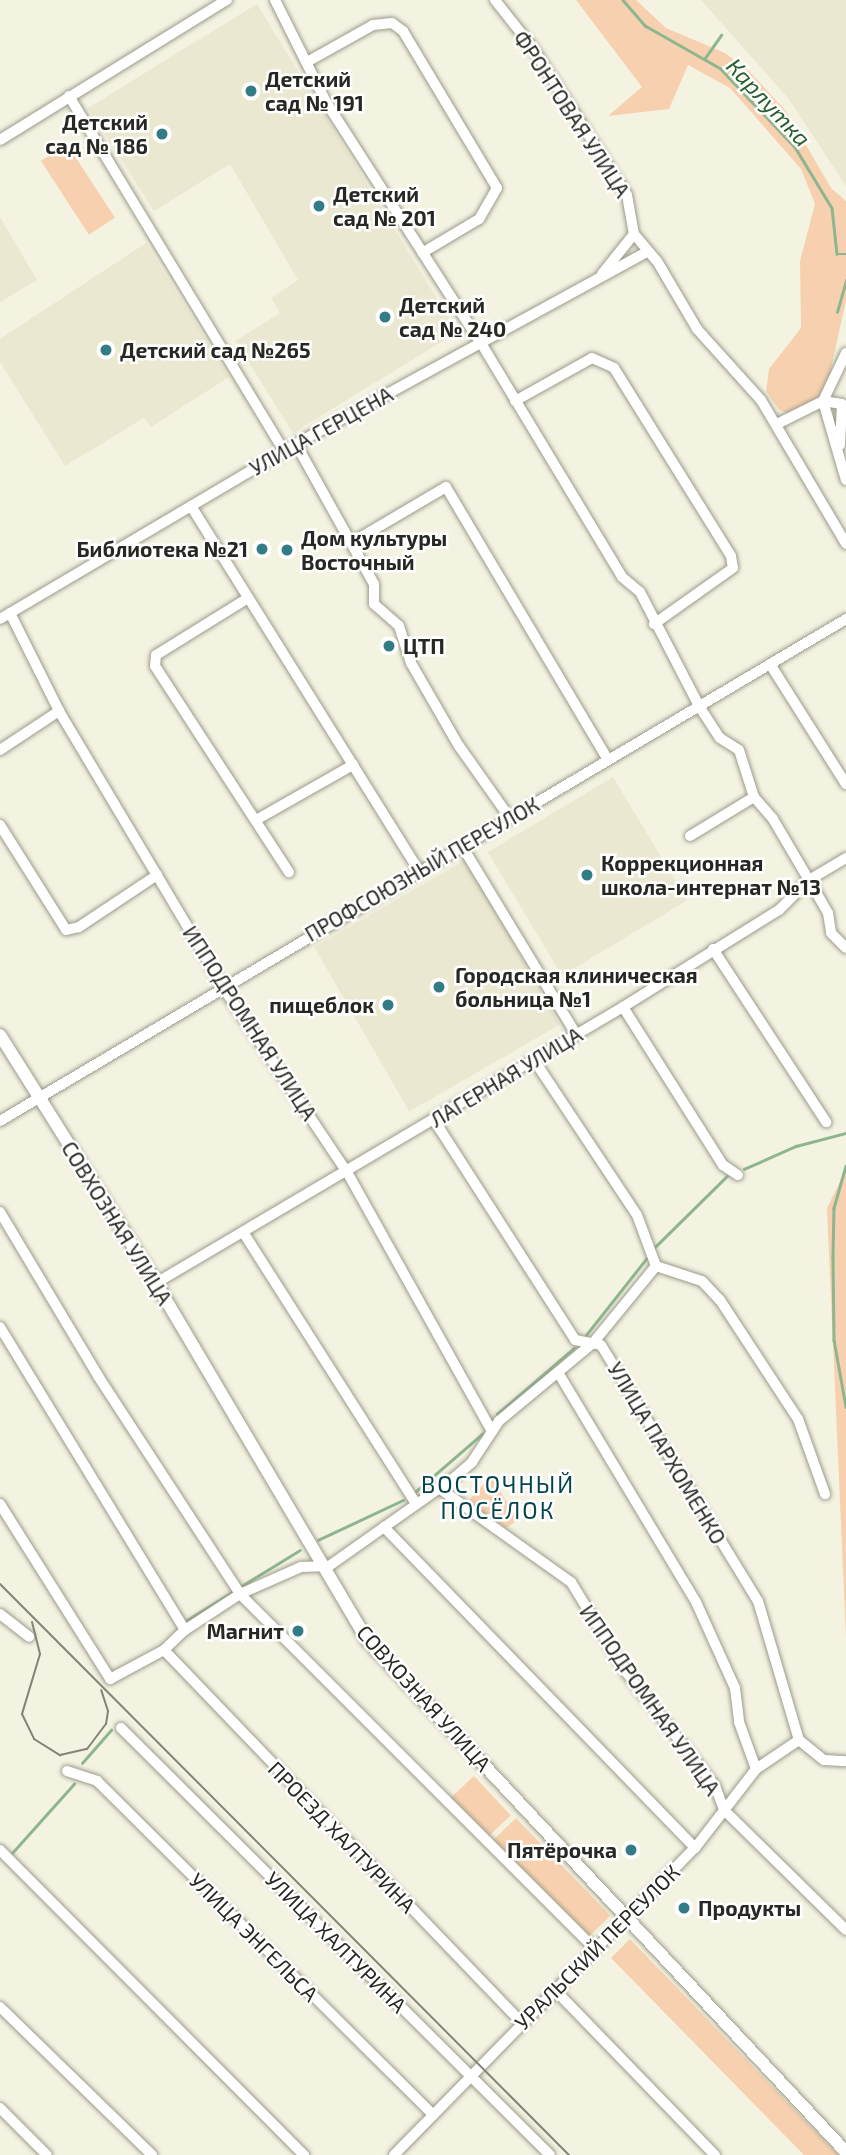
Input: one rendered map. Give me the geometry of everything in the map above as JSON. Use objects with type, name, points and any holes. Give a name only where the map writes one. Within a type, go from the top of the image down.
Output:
[{"type":"street","points":[[0,140],[227,0]]},
{"type":"street","points":[[275,0],[326,102],[481,343],[621,577],[640,592],[654,624],[699,706],[720,738],[740,750],[754,797],[773,820],[828,913],[831,933],[846,948]]},
{"type":"street","name":"ФРОНТОВАЯ УЛИЦА","points":[[495,0],[532,47],[627,195],[634,234],[657,261],[697,329],[777,424],[846,544]]},
{"type":"street","points":[[307,62],[373,25],[392,23],[403,31],[497,188],[479,219],[422,253]]},
{"type":"street","points":[[69,96],[284,451]]},
{"type":"street","points":[[600,278],[634,234]]},
{"type":"street","name":"УЛИЦА ГЕРЦЕНА","points":[[0,619],[296,444],[647,252]]},
{"type":"street","points":[[846,353],[823,401],[846,480]]},
{"type":"street","points":[[515,401],[592,358],[614,368],[731,556],[733,568],[654,624]]},
{"type":"street","points":[[777,424],[823,401],[842,404],[839,453]]},
{"type":"street","points":[[296,444],[374,584],[374,604],[398,626],[411,663],[459,746],[510,818]]},
{"type":"street","points":[[351,543],[446,487],[608,760]]},
{"type":"street","points":[[191,506],[419,871]]},
{"type":"street","points":[[248,598],[156,655],[155,666],[289,872]]},
{"type":"street","name":"ИППОДРОМНАЯ УЛИЦА","points":[[10,613],[59,711],[223,986],[347,1171],[492,1431]]},
{"type":"street","name":"ПРОФСОЮЗНЫЙ ПЕРЕУЛОК","points":[[0,1121],[223,986],[846,620]]},
{"type":"street","points":[[770,664],[846,784]]},
{"type":"street","points":[[0,750],[59,711]]},
{"type":"street","points":[[256,820],[353,765]]},
{"type":"street","points":[[690,836],[754,797]]},
{"type":"street","points":[[0,825],[66,930],[79,927],[157,875]]},
{"type":"street","points":[[462,846],[576,1034]]},
{"type":"street","name":"ЛАГЕРНАЯ УЛИЦА","points":[[156,1283],[623,1007],[779,910],[809,880],[846,858]]},
{"type":"street","points":[[713,949],[826,1122]]},
{"type":"street","points":[[623,1007],[723,1165],[738,1175]]},
{"type":"street","name":"СОВХОЗНАЯ УЛИЦА","points":[[0,1035],[156,1283],[367,1640],[624,1919],[846,2152]]},
{"type":"street","points":[[534,1060],[637,1215],[656,1266]]},
{"type":"street","name":"УЛИЦА ПАРХОМЕНКО","points":[[434,1120],[575,1340],[601,1346],[758,1601],[799,1740]]},
{"type":"street","points":[[0,1212],[98,1376],[240,1594],[595,1949]]},
{"type":"street","points":[[243,1232],[416,1503]]},
{"type":"street","points":[[0,1504],[110,1679],[164,1650],[185,1630],[240,1594],[301,1567],[323,1568],[439,1488],[472,1462],[492,1431],[527,1396],[559,1374],[593,1343],[656,1266]]},
{"type":"street","points":[[656,1266],[702,1281],[720,1300],[798,1419],[825,1494]]},
{"type":"street","points":[[0,1327],[185,1630]]},
{"type":"street","points":[[559,1374],[696,1602],[735,1688],[739,1722],[756,1769]]},
{"type":"street","name":"ИППОДРОМНАЯ УЛИЦА","points":[[439,1488],[570,1582],[626,1672],[715,1786],[724,1811],[846,1930]]},
{"type":"street","points":[[384,1527],[695,1848]]},
{"type":"street","points":[[0,1614],[29,1637]]},
{"type":"street","name":"ПРОЕЗД ХАЛТУРИНА","points":[[164,1650],[522,2023]]},
{"type":"street","name":"УЛИЦА ХАЛТУРИНА","points":[[121,1728],[550,2155]]},
{"type":"street","points":[[799,1740],[824,1760],[846,1761]]},
{"type":"street","name":"УРАЛЬСКИЙ ПЕРЕУЛОК","points":[[400,2153],[471,2075],[695,1848],[756,1769],[799,1740]]},
{"type":"street","name":"УЛИЦА ЭНГЕЛЬСА","points":[[67,1772],[97,1781],[433,2115]]},
{"type":"street","points":[[0,1850],[304,2155]]},
{"type":"street","points":[[555,1990],[715,2155]]},
{"type":"street","points":[[0,2007],[152,2155]]},
{"type":"street","points":[[0,2108],[47,2155]]},
{"type":"shaded area","points":[[576,0],[636,0],[666,28],[725,53],[746,68],[786,111],[831,188],[846,201],[846,300],[830,373],[816,404],[791,414],[779,410],[766,391],[769,369],[801,328],[800,261],[815,204],[801,169],[730,88],[688,65],[669,109],[608,116],[642,87]]},
{"type":"shaded area","points":[[701,0],[846,0],[846,186],[788,98]]},
{"type":"shaded area","points":[[257,4],[453,325],[451,336],[293,433],[235,341],[280,313],[271,298],[298,280],[230,164],[154,211],[88,108]]},
{"type":"shaded area","points":[[67,144],[115,218],[89,235],[41,161]]},
{"type":"shaded area","points":[[0,217],[37,280],[0,302]]},
{"type":"shaded area","name":"Детский сад №265","points":[[146,243],[229,377],[151,427],[144,418],[65,466],[0,362],[0,339]]},
{"type":"shaded area","name":"Коррекционная школа-интернат №13","points":[[613,777],[687,900],[562,976],[488,852]]},
{"type":"shaded area","name":"Городская клиническая больница №1","points":[[465,860],[560,1025],[409,1112],[314,947]]},
{"type":"shaded area","points":[[846,1170],[846,1637],[827,1208]]},
{"type":"shaded area","points":[[491,1476],[518,1520],[506,1528],[466,1503]]},
{"type":"shaded area","points":[[474,1776],[511,1815],[487,1837],[451,1798]]},
{"type":"shaded area","points":[[516,1818],[610,1916],[587,1938],[493,1840]]},
{"type":"shaded area","points":[[630,1939],[838,2155],[804,2155],[611,1958]]},
{"type":"waterway","name":"Карлутка","points":[[623,0],[646,26],[720,68],[795,147],[832,208],[837,254],[846,254]]},
{"type":"waterway","points":[[705,58],[721,35]]},
{"type":"waterway","points":[[837,312],[846,280]]},
{"type":"waterway","points":[[744,1169],[796,1146],[846,1133]]},
{"type":"waterway","points":[[846,1166],[834,1208],[833,1257],[834,1340],[846,1407]]},
{"type":"waterway","points":[[655,1247],[727,1176]]},
{"type":"waterway","points":[[586,1335],[646,1259]]},
{"type":"waterway","points":[[497,1414],[574,1348]]},
{"type":"waterway","points":[[415,1492],[482,1434]]},
{"type":"waterway","points":[[318,1540],[403,1500]]},
{"type":"waterway","points":[[240,1587],[300,1550]]},
{"type":"waterway","points":[[187,1620],[234,1591]]},
{"type":"waterway","points":[[82,1763],[111,1730]]},
{"type":"waterway","points":[[12,1853],[74,1784]]},
{"type":"tram line","points":[[0,1584],[569,2155]]},
{"type":"tram line","points":[[32,1622],[40,1654],[22,1714],[34,1739],[60,1755],[87,1749],[106,1724],[108,1711],[101,1690]]},
{"type":"place","name":"Детский сад № 191","points":[[251,91]]},
{"type":"place","name":"Детский сад № 186","points":[[162,134]]},
{"type":"place","name":"Детский сад № 201","points":[[319,206]]},
{"type":"place","name":"Детский сад № 240","points":[[385,317]]},
{"type":"place","name":"Детский сад №265","points":[[106,350]]},
{"type":"place","name":"Библиотека №21","points":[[262,549]]},
{"type":"place","name":"Дом культуры Восточный","points":[[287,550]]},
{"type":"place","name":"ЦТП","points":[[389,646]]},
{"type":"place","name":"Коррекционная школа-интернат №13","points":[[587,875]]},
{"type":"place","name":"Городская клиническая больница №1","points":[[439,987]]},
{"type":"place","name":"пищеблок","points":[[388,1005]]},
{"type":"place","name":"Магнит","points":[[298,1631]]},
{"type":"place","name":"Пятёрочка","points":[[631,1850]]},
{"type":"place","name":"Продукты","points":[[684,1908]]},
{"type":"district","name":"ВОСТОЧНЫЙ ПОСЁЛОК","points":[[498,1497]]}]
